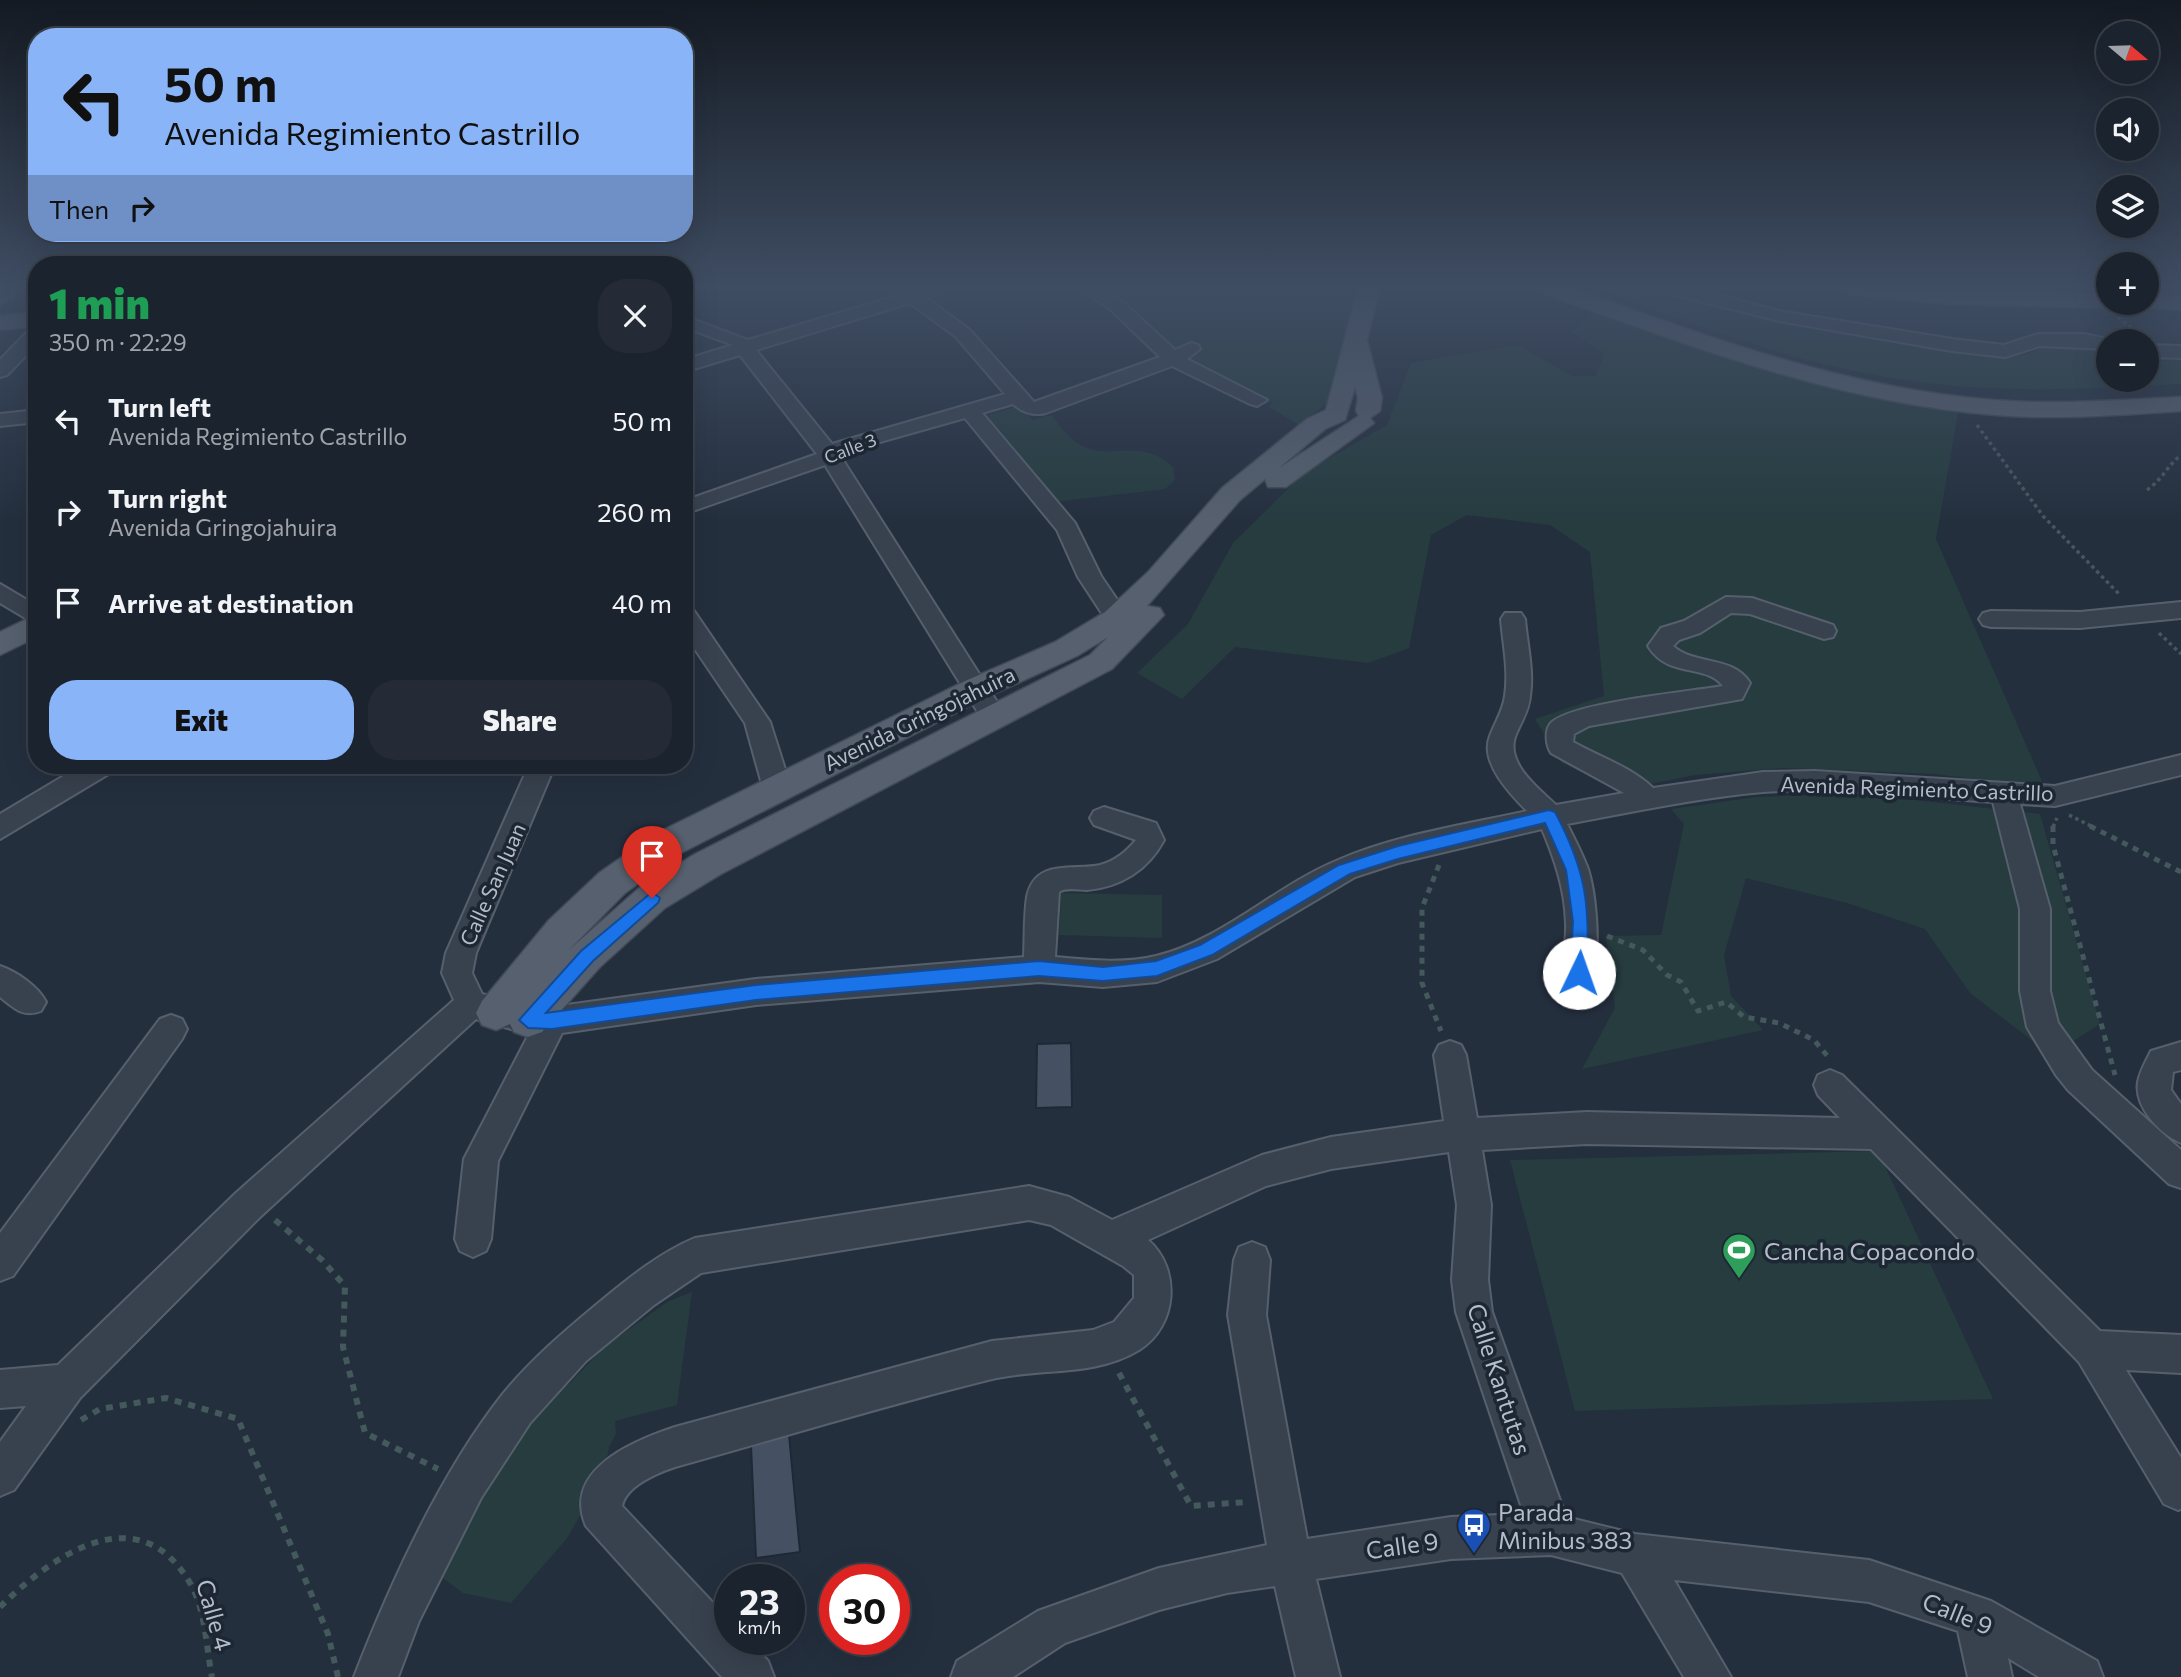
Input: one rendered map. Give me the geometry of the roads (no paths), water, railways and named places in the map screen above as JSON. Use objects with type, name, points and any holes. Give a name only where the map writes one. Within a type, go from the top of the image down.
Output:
[{"type":"main road","points":[[1350,414],[1352,366]]},
{"type":"main road","points":[[1350,414],[1370,398],[1362,366]]},
{"type":"main road","points":[[1780,366],[1834,381],[1968,404],[2064,410],[2181,404]]},
{"type":"main road","points":[[1829,366],[1922,387],[1993,397],[2181,392]]},
{"type":"main road","name":"Avenida Gringojahuira","points":[[484,1008],[612,883],[667,844],[976,689],[1122,627],[1191,572],[1236,518],[1350,414]]},
{"type":"main road","name":"Avenida Gringojahuira","points":[[540,1020],[587,956],[652,898],[765,835],[1101,663],[1122,627]]},
{"type":"main road","points":[[0,645],[28,629]]},
{"type":"street","points":[[759,366],[830,456],[993,716]]},
{"type":"street","points":[[993,366],[1017,397],[1027,406],[1038,409],[1154,366]]},
{"type":"street","points":[[1188,366],[1257,400]]},
{"type":"street","name":"Calle 3","points":[[693,505],[830,456],[841,447],[1017,397]]},
{"type":"street","points":[[969,410],[1067,528],[1090,577],[1122,627]]},
{"type":"street","points":[[0,420],[28,417]]},
{"type":"street","points":[[0,592],[28,611]]},
{"type":"street","points":[[1648,800],[1628,780],[1598,768],[1560,746],[1561,729],[1584,718],[1733,694],[1737,683],[1727,674],[1668,656],[1660,646],[1670,634],[1692,627],[1726,605],[1752,606],[1824,631]]},
{"type":"street","points":[[1991,619],[2080,620],[2181,610]]},
{"type":"street","points":[[1513,619],[1520,696],[1515,719],[1502,739],[1504,759],[1516,783],[1535,805],[1549,816],[1574,870],[1581,922],[1579,973]]},
{"type":"street","points":[[693,628],[757,722],[777,788]]},
{"type":"street","name":"Avenida Regimiento Castrillo","points":[[484,1008],[540,1020],[756,992],[1039,969],[1103,974],[1157,969],[1206,950],[1345,869],[1398,852],[1549,816],[1763,782],[1815,781],[2055,796],[2082,792],[2181,765]]},
{"type":"street","points":[[0,828],[88,774]]},
{"type":"street","name":"Calle San Juan","points":[[484,1008],[457,973],[461,953],[538,774]]},
{"type":"street","points":[[2016,794],[2035,909],[2035,991],[2043,1027],[2067,1065],[2181,1172]]},
{"type":"street","points":[[743,805],[765,835]]},
{"type":"street","points":[[1039,969],[1042,895],[1046,885],[1055,879],[1093,878],[1110,873],[1145,852],[1150,839],[1146,831],[1138,826],[1104,818]]},
{"type":"street","points":[[0,1476],[66,1384],[248,1205],[484,1008]]},
{"type":"street","points":[[473,1240],[481,1159],[540,1020]]},
{"type":"street","points":[[0,1263],[171,1029]]},
{"type":"street","name":"Calle Kantutas","points":[[1450,1055],[1474,1205],[1470,1280],[1474,1312],[1551,1534]]},
{"type":"street","points":[[2181,1056],[2162,1061],[2153,1079],[2154,1098],[2181,1127]]},
{"type":"street","points":[[1830,1085],[2092,1349],[2178,1490]]},
{"type":"street","points":[[1111,1239],[1262,1171],[1331,1153],[1462,1135],[1587,1128],[1880,1134]]},
{"type":"street","points":[[376,1677],[401,1611],[467,1484],[516,1409],[573,1348],[642,1292],[695,1256],[1029,1203],[1057,1209],[1136,1253],[1149,1265],[1154,1283],[1152,1301],[1144,1317],[1128,1336],[1093,1349],[992,1360],[644,1457],[606,1486],[600,1512],[752,1677]]},
{"type":"street","points":[[1252,1260],[1247,1315],[1290,1560],[1318,1677]]},
{"type":"street","points":[[2092,1349],[2181,1354]]},
{"type":"street","points":[[0,1390],[66,1384]]},
{"type":"street","name":"Calle 9","points":[[974,1677],[1053,1626],[1159,1589],[1290,1560],[1451,1538],[1551,1534],[1635,1555],[1869,1581],[1976,1616],[2081,1677]]},
{"type":"street","points":[[1635,1555],[1709,1677]]},
{"type":"street","points":[[1976,1616],[1990,1677]]},
{"type":"place","name":"Cancha Copacondo","points":[[1739,1280]]},
{"type":"place","name":"Parada Minibus 383","points":[[1474,1555]]}]
